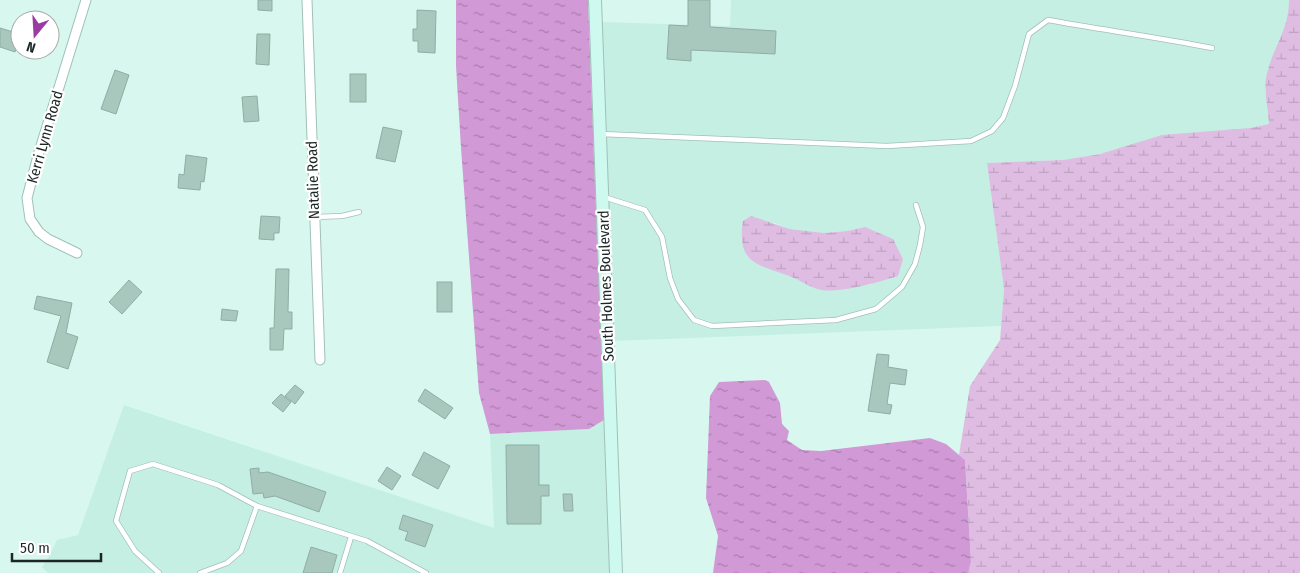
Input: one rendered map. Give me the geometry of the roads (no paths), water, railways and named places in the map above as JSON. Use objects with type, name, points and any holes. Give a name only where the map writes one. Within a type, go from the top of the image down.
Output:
[{"type":"main road","name":"South Holmes Boulevard","points":[[594,0],[616,573]]},
{"type":"street","name":"Kerri Lynn Road","points":[[77,253],[48,239],[39,232],[30,220],[28,198],[39,152],[86,0]]},
{"type":"street","name":"Natalie Road","points":[[307,0],[320,360]]},
{"type":"lane","points":[[600,134],[887,146],[971,141],[992,131],[1003,118],[1015,86],[1028,34],[1048,20],[1212,48]]},
{"type":"lane","points":[[602,197],[645,210],[662,237],[670,278],[678,300],[694,320],[712,326],[836,320],[876,309],[902,287],[914,264],[923,227],[916,205]]},
{"type":"lane","points":[[315,217],[342,216],[359,212]]},
{"type":"lane","points":[[159,573],[135,551],[116,521],[130,471],[153,464],[218,485],[257,506],[367,541],[423,572]]},
{"type":"lane","points":[[200,573],[227,562],[241,551],[257,506]]},
{"type":"lane","points":[[340,573],[351,536]]},
{"type":"water","points":[[456,0],[588,0],[604,420],[589,429],[490,434],[479,393],[456,66]]},
{"type":"water","points":[[765,380],[769,382],[780,403],[782,424],[789,431],[787,440],[802,450],[821,451],[930,438],[946,444],[965,460],[971,562],[968,573],[713,573],[718,536],[706,498],[710,396],[719,382]]}]
